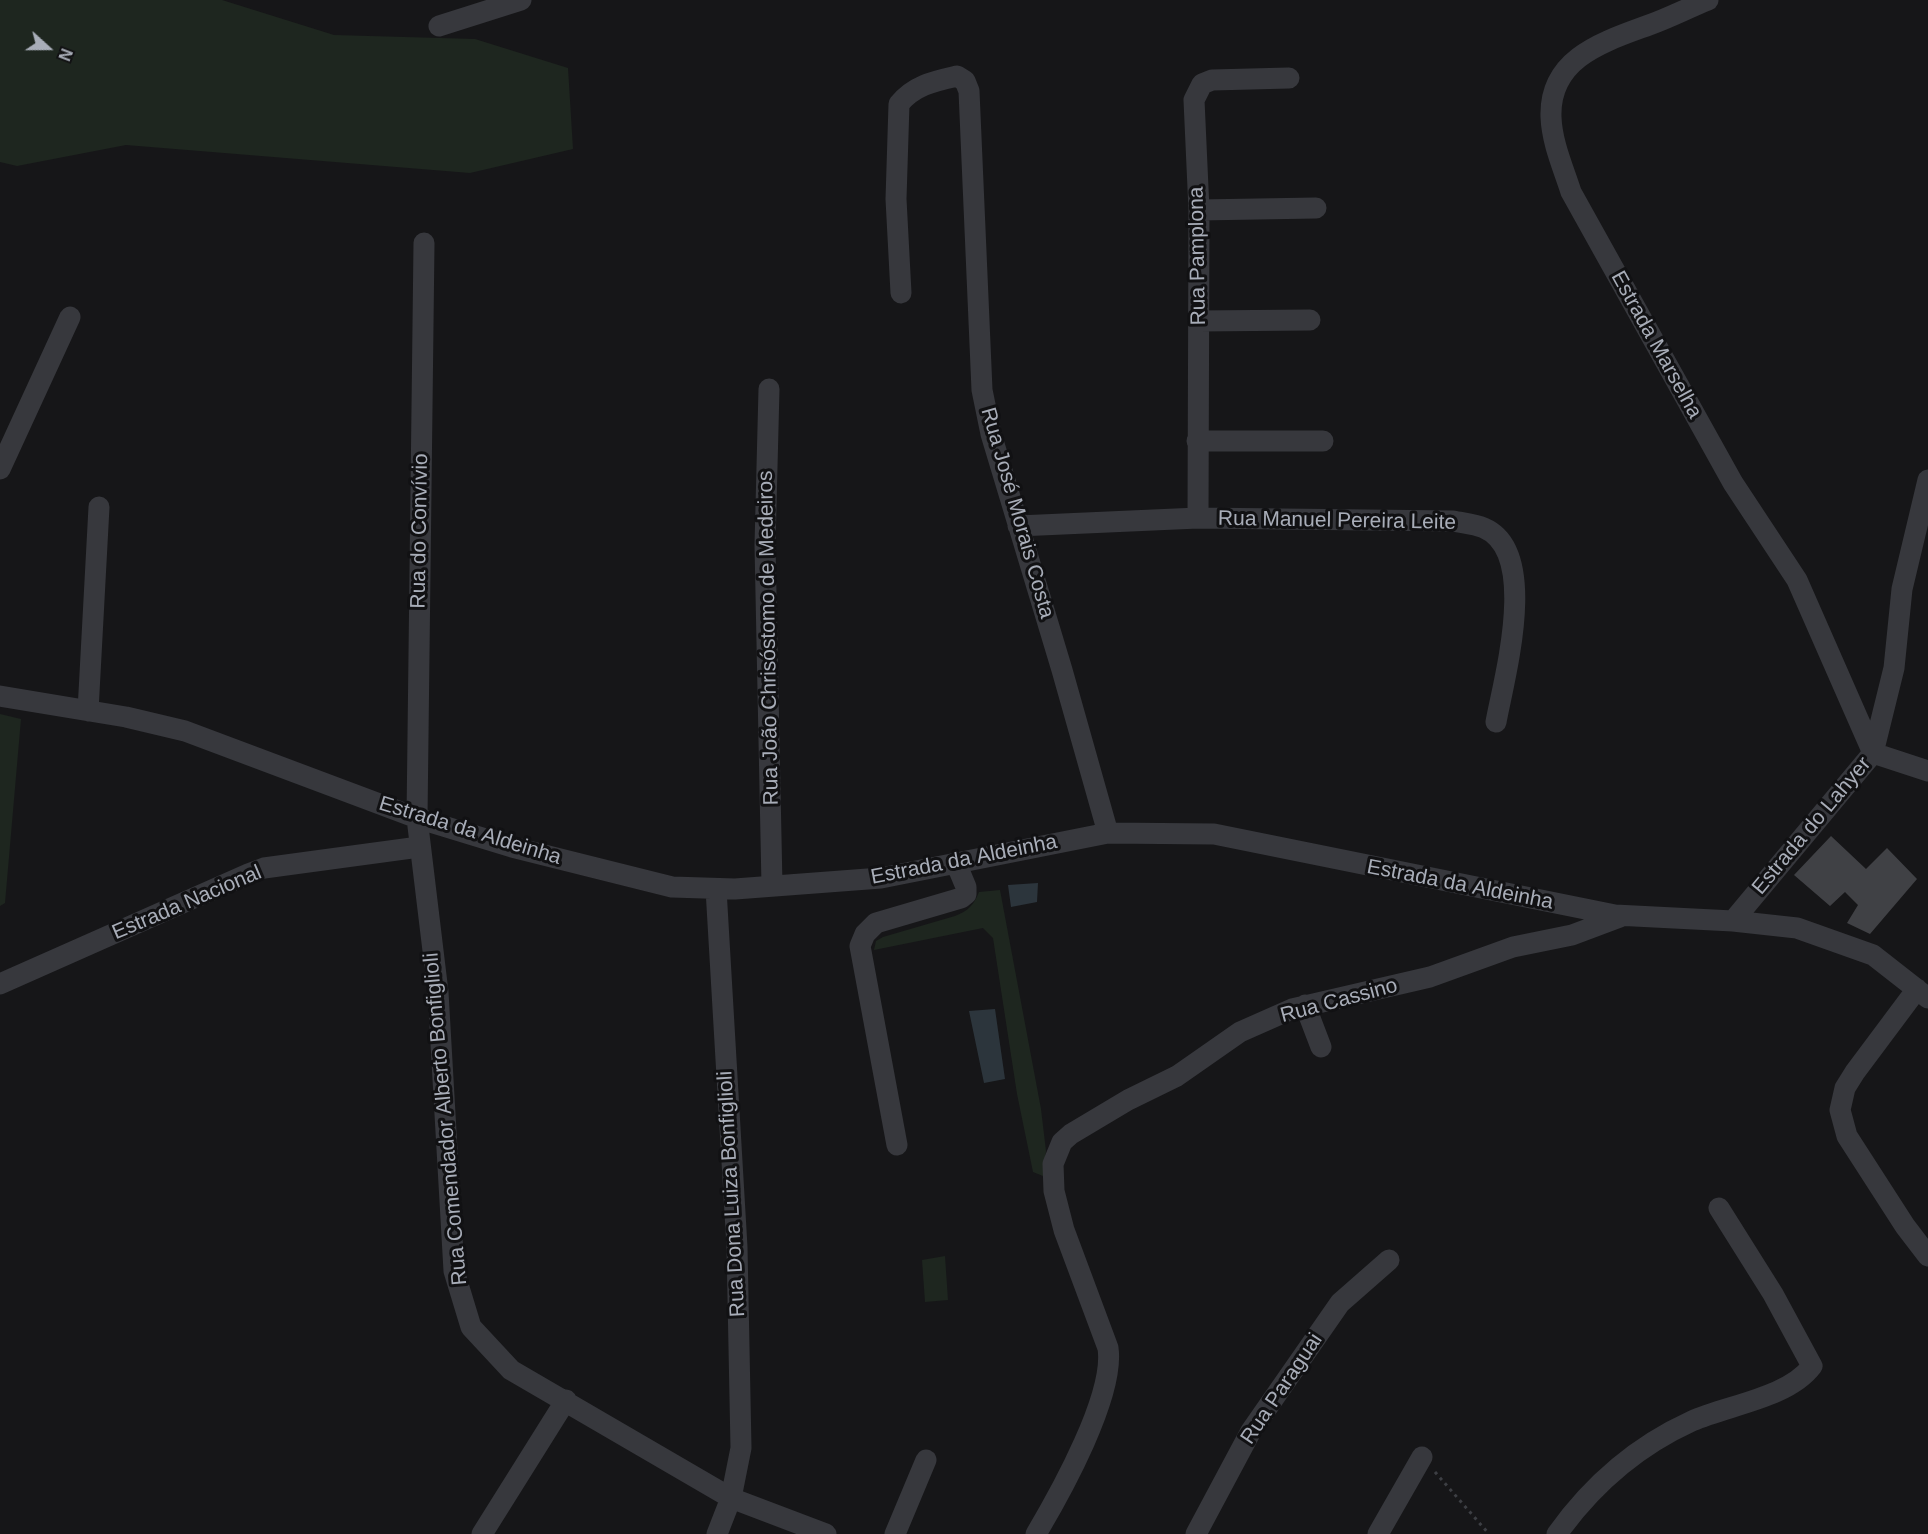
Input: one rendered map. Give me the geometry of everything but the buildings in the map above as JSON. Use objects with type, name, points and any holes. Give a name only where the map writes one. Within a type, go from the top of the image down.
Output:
[{"type":"street","points":[[439,26],[521,0]]},
{"type":"street","name":"Estrada Marselha","points":[[1708,0],[1611,38],[1571,63],[1559,79],[1552,101],[1554,143],[1571,192],[1733,483],[1797,580],[1874,753]]},
{"type":"street","name":"Rua José Morais Costa","points":[[901,293],[896,199],[899,104],[908,93],[924,84],[957,76],[966,81],[971,114],[982,390],[991,434],[1108,833]]},
{"type":"street","name":"Rua Pamplona","points":[[1198,518],[1198,210],[1194,100],[1196,91],[1202,84],[1212,80],[1289,78]]},
{"type":"street","points":[[1198,210],[1317,208]]},
{"type":"street","name":"Rua do Convívio","points":[[417,818],[424,243]]},
{"type":"street","points":[[0,469],[70,317]]},
{"type":"street","points":[[1199,321],[1310,320]]},
{"type":"street","name":"Rua João Chrisóstomo de Medeiros","points":[[769,389],[765,545],[772,886]]},
{"type":"street","points":[[1197,441],[1323,441]]},
{"type":"street","name":"Estrada do Lahyer","points":[[1733,921],[1874,753],[1894,668],[1902,590],[1928,480]]},
{"type":"street","points":[[88,711],[99,507]]},
{"type":"street","name":"Rua Manuel Pereira Leite","points":[[1018,526],[1198,518],[1453,521],[1485,528],[1500,542],[1510,562],[1516,604],[1496,722]]},
{"type":"street","name":"Estrada da Aldeinha","points":[[0,696],[126,717],[185,732],[417,818],[512,847],[672,887],[716,889],[881,878],[1108,833],[1214,834],[1411,876],[1624,916],[1733,921],[1797,928],[1873,955],[1923,993]]},
{"type":"street","points":[[1874,753],[1928,771]]},
{"type":"street","name":"Rua Comendador Alberto Bonfiglioli","points":[[417,818],[438,992],[454,1271],[460,1297],[471,1327],[489,1349],[511,1370],[731,1498],[826,1534]]},
{"type":"street","name":"Estrada Nacional","points":[[0,984],[264,868],[419,847]]},
{"type":"street","points":[[897,1145],[860,946],[865,934],[876,923],[961,898],[966,894],[966,887],[956,862]]},
{"type":"street","name":"Rua Dona Luiza Bonfiglioli","points":[[716,889],[737,1247],[741,1389],[741,1448],[731,1498],[717,1534]]},
{"type":"street","name":"Rua Cassino","points":[[1036,1534],[1077,1456],[1106,1386],[1110,1360],[1108,1348],[1064,1230],[1054,1191],[1053,1164],[1062,1142],[1071,1134],[1128,1100],[1177,1076],[1240,1032],[1305,1005],[1430,977],[1513,947],[1572,935],[1624,916]]},
{"type":"street","points":[[1923,993],[1855,1072],[1845,1088],[1840,1110],[1847,1136],[1905,1226],[1928,1256]]},
{"type":"street","points":[[1305,1005],[1321,1047]]},
{"type":"street","points":[[1557,1534],[1593,1489],[1635,1452],[1693,1421],[1795,1383],[1812,1366],[1773,1294],[1719,1208]]},
{"type":"street","name":"Rua Paraguai","points":[[1196,1534],[1251,1431],[1340,1303],[1389,1260]]},
{"type":"street","points":[[482,1534],[566,1400]]},
{"type":"street","points":[[1378,1534],[1422,1458]]},
{"type":"street","points":[[895,1534],[926,1460]]},
{"type":"path","points":[[1422,1458],[1489,1534]]},
{"type":"shaded area","points":[[0,0],[222,0],[334,35],[475,39],[568,68],[573,149],[470,173],[126,145],[17,166],[0,162]]},
{"type":"shaded area","points":[[0,714],[21,719],[5,903],[0,906]]},
{"type":"shaded area","points":[[1038,883],[1037,902],[1011,907],[1008,885]]},
{"type":"shaded area","points":[[1000,890],[1041,1109],[1046,1151],[1043,1176],[1033,1172],[1017,1094],[993,938],[983,928],[874,950],[876,941],[883,937],[955,916],[970,907],[979,892]]},
{"type":"shaded area","points":[[995,1009],[1005,1079],[984,1083],[969,1011]]},
{"type":"shaded area","points":[[945,1256],[948,1300],[925,1302],[922,1260]]}]
